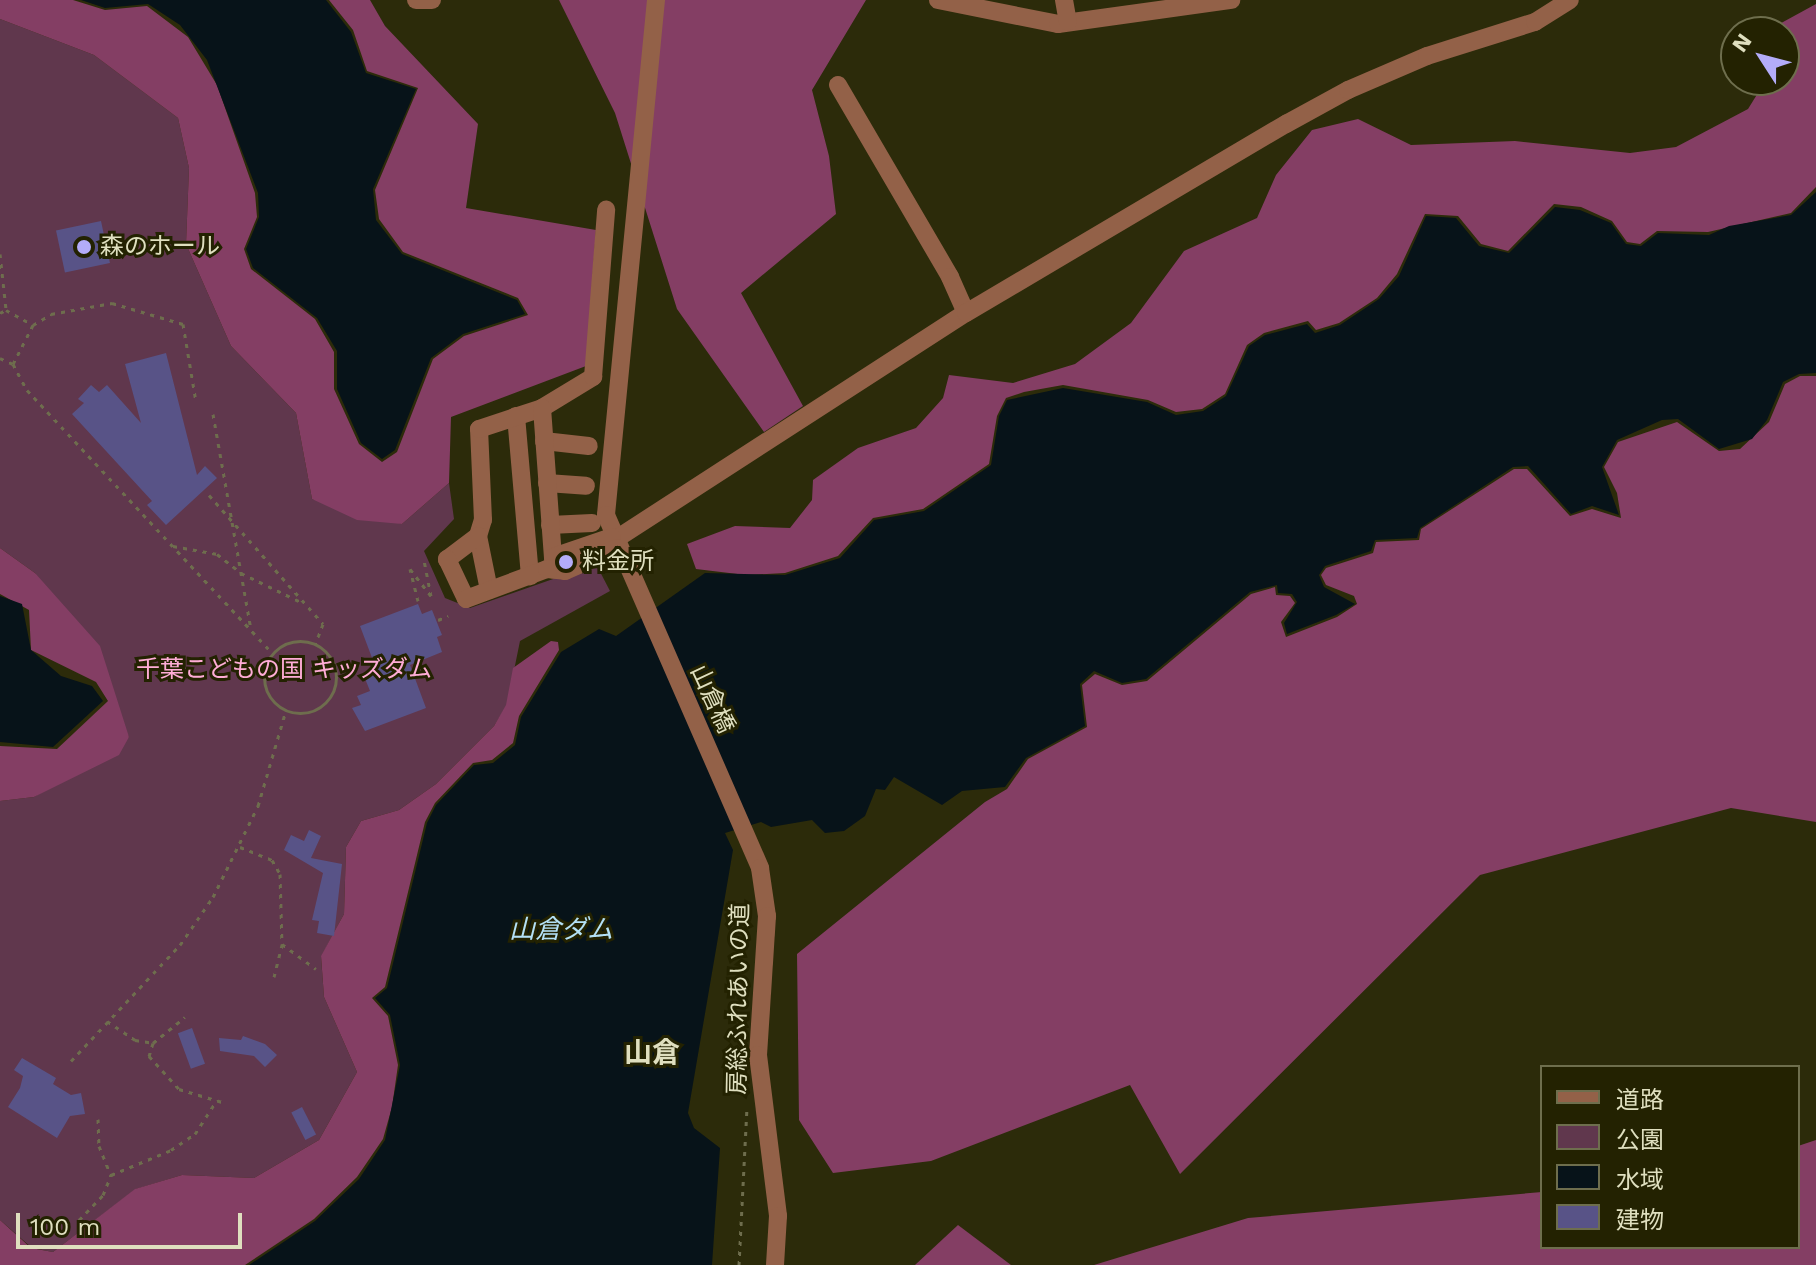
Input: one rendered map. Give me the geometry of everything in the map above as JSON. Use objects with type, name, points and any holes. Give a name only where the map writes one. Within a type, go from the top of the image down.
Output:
[{"type":"street","points":[[416,0],[432,0]]},
{"type":"street","name":"山倉橋","points":[[656,0],[606,485],[614,542],[747,832]]},
{"type":"street","points":[[938,0],[1068,22],[1231,0]]},
{"type":"street","points":[[1064,0],[1068,22]]},
{"type":"street","points":[[478,536],[447,559],[466,599],[546,568],[565,571],[966,313],[1348,90],[1427,56],[1535,22],[1570,0]]},
{"type":"street","points":[[838,85],[966,313]]},
{"type":"street","points":[[489,590],[478,536],[483,520],[479,429],[542,408],[593,377],[606,210]]},
{"type":"street","points":[[542,408],[550,525],[546,568]]},
{"type":"street","points":[[516,416],[546,568]]},
{"type":"street","points":[[544,441],[589,446]]},
{"type":"street","points":[[547,483],[586,486]]},
{"type":"street","points":[[550,525],[592,523]]},
{"type":"street","name":"房総ふれあいの道","points":[[747,832],[760,868],[767,916],[758,1055],[778,1216],[775,1265]]},
{"type":"path","points":[[0,254],[6,310]]},
{"type":"path","points":[[13,364],[33,325],[51,314],[112,303],[183,324],[196,402]]},
{"type":"path","points":[[0,313],[6,310]]},
{"type":"path","points":[[6,310],[33,325]]},
{"type":"path","points":[[0,358],[13,364],[27,390],[273,654]]},
{"type":"path","points":[[213,414],[251,630]]},
{"type":"path","points":[[209,495],[323,624],[315,645]]},
{"type":"path","points":[[173,546],[217,554],[241,573],[306,604]]},
{"type":"path","points":[[418,601],[413,568],[431,596],[424,560]]},
{"type":"path","points":[[438,620],[448,616]]},
{"type":"path","points":[[305,640],[326,650],[336,671],[333,694],[317,710],[286,710],[274,704],[263,683],[273,654],[283,644],[305,640]]},
{"type":"path","points":[[71,1061],[180,945],[240,847],[286,710]]},
{"type":"path","points":[[240,847],[272,860],[280,874],[282,944],[274,977]]},
{"type":"path","points":[[282,944],[316,969]]},
{"type":"path","points":[[111,1175],[171,1150],[195,1134],[220,1101],[179,1089],[158,1071],[149,1056],[153,1043],[185,1017]]},
{"type":"path","points":[[107,1021],[135,1040],[153,1043]]},
{"type":"path","points":[[79,1220],[103,1195],[111,1175],[99,1146],[98,1119]]},
{"type":"green space","name":"千葉こどもの国 キッズダム","points":[[0,19],[94,55],[178,118],[189,168],[186,244],[231,346],[296,413],[312,499],[402,524],[449,483],[454,519],[424,551],[445,598],[470,608],[596,564],[610,591],[520,641],[507,705],[494,726],[436,784],[399,810],[361,821],[346,847],[344,914],[321,957],[324,997],[357,1072],[319,1140],[254,1178],[182,1175],[136,1189],[53,1252],[32,1248],[0,1220],[0,801],[34,797],[129,737],[35,573],[0,548]]},
{"type":"shaded area","points":[[0,0],[73,0],[105,10],[147,6],[188,37],[217,85],[255,193],[257,217],[244,249],[251,269],[315,319],[334,352],[334,389],[359,444],[382,462],[397,452],[433,359],[464,336],[528,315],[518,298],[403,252],[379,219],[375,190],[418,88],[367,71],[353,30],[329,0],[370,0],[385,26],[478,124],[466,208],[596,230],[586,366],[451,417],[449,483],[402,524],[357,520],[312,499],[296,413],[231,346],[186,244],[189,168],[178,118],[94,55],[0,19]]},
{"type":"shaded area","points":[[559,0],[866,0],[812,90],[829,156],[836,214],[741,293],[803,406],[764,432],[677,309],[615,113]]},
{"type":"shaded area","points":[[1816,4],[1816,187],[1791,213],[1708,232],[1657,231],[1640,244],[1627,242],[1612,221],[1581,207],[1554,204],[1508,251],[1481,244],[1458,216],[1425,214],[1397,274],[1377,298],[1339,323],[1316,330],[1308,321],[1264,333],[1247,345],[1225,394],[1202,409],[1176,412],[1148,400],[1063,385],[1024,392],[1006,398],[997,416],[989,464],[923,509],[873,518],[838,556],[785,573],[746,575],[696,569],[687,544],[735,526],[790,528],[812,500],[813,480],[858,448],[916,428],[943,398],[949,375],[1013,383],[1075,364],[1131,323],[1184,251],[1257,218],[1276,175],[1312,130],[1358,119],[1411,145],[1515,141],[1630,153],[1676,147],[1748,109],[1756,96],[1800,96],[1800,16],[1794,16]]},
{"type":"shaded area","points":[[1800,376],[1816,376],[1816,822],[1731,808],[1480,875],[1180,1174],[1130,1085],[931,1161],[833,1173],[799,1120],[797,954],[985,802],[1007,789],[1028,759],[1087,727],[1082,685],[1095,674],[1122,685],[1147,681],[1251,594],[1275,587],[1276,595],[1290,596],[1295,603],[1281,622],[1286,637],[1337,617],[1357,604],[1354,596],[1326,585],[1321,575],[1326,568],[1373,553],[1376,542],[1419,540],[1421,529],[1514,469],[1527,469],[1570,516],[1592,509],[1621,518],[1617,493],[1604,467],[1618,442],[1677,422],[1719,451],[1740,449],[1769,422],[1785,384]]},
{"type":"shaded area","points":[[0,548],[35,573],[100,646],[129,737],[119,755],[34,797],[0,801],[0,746],[57,749],[108,701],[96,682],[31,650],[29,610],[0,594]]},
{"type":"shaded area","points":[[551,641],[558,642],[559,650],[519,716],[513,743],[492,760],[473,763],[435,803],[425,822],[385,987],[372,998],[388,1016],[398,1065],[392,1107],[383,1139],[357,1177],[314,1219],[245,1265],[0,1265],[0,1220],[31,1248],[53,1252],[135,1189],[182,1175],[254,1178],[319,1140],[357,1072],[324,997],[321,956],[344,914],[346,847],[361,821],[399,810],[436,784],[494,726],[506,705],[513,668]]},
{"type":"shaded area","points":[[1816,1140],[1816,1265],[1094,1265],[1248,1218],[1540,1192],[1540,1249],[1800,1249],[1800,1145]]},
{"type":"shaded area","points":[[958,1225],[1011,1265],[915,1265]]},
{"type":"water","points":[[81,0],[326,0],[351,32],[366,73],[416,89],[373,189],[376,220],[402,254],[517,300],[525,314],[463,334],[431,358],[395,450],[382,459],[361,443],[337,389],[337,351],[317,318],[253,268],[246,249],[259,217],[258,193],[207,60],[180,25],[148,4],[105,8]]},
{"type":"water","name":"山倉ダム","points":[[1816,192],[1816,373],[1799,374],[1783,382],[1767,420],[1752,439],[1719,449],[1678,419],[1662,420],[1617,440],[1602,467],[1619,515],[1592,506],[1571,514],[1528,466],[1513,467],[1420,528],[1417,538],[1375,540],[1371,551],[1325,566],[1319,575],[1324,587],[1355,604],[1336,615],[1287,634],[1284,623],[1297,602],[1292,594],[1278,593],[1277,585],[1250,592],[1146,679],[1122,683],[1094,671],[1080,684],[1085,726],[1026,758],[1005,787],[962,791],[942,805],[894,777],[885,790],[876,789],[865,816],[844,831],[825,833],[812,820],[771,827],[761,822],[725,833],[733,850],[688,1113],[694,1128],[720,1148],[712,1265],[249,1265],[315,1221],[359,1179],[385,1140],[400,1065],[390,1015],[375,998],[387,988],[427,823],[436,805],[474,765],[493,763],[515,745],[521,717],[561,652],[599,629],[616,636],[705,573],[785,575],[840,558],[874,520],[924,511],[991,465],[999,416],[1007,400],[1063,388],[1147,402],[1176,415],[1203,411],[1226,396],[1249,346],[1265,335],[1307,324],[1315,333],[1340,325],[1379,299],[1399,276],[1426,216],[1456,218],[1479,246],[1509,253],[1555,207],[1580,210],[1611,223],[1626,244],[1641,246],[1658,233],[1709,235],[1729,226],[1791,215]]},
{"type":"water","points":[[0,596],[22,604],[31,650],[61,676],[92,686],[103,701],[53,747],[0,742]]},
{"type":"building","name":"森のホール","points":[[101,221],[110,263],[65,273],[56,231]]},
{"type":"building","points":[[166,353],[197,475],[205,466],[217,478],[166,525],[147,505],[152,501],[72,414],[84,403],[78,399],[91,385],[99,392],[107,385],[141,423],[125,364]]},
{"type":"building","points":[[418,604],[422,614],[432,610],[442,635],[437,637],[442,652],[410,665],[426,708],[365,731],[352,708],[361,705],[357,696],[370,691],[364,676],[377,671],[360,626]]},
{"type":"building","points":[[309,830],[321,836],[311,858],[342,864],[334,936],[317,933],[319,921],[312,920],[323,873],[284,850],[291,835],[304,841]]},
{"type":"building","points":[[192,1028],[205,1064],[191,1069],[178,1033]]},
{"type":"building","points":[[243,1036],[265,1044],[277,1055],[265,1067],[254,1056],[220,1051],[219,1038],[241,1040]]},
{"type":"building","points":[[22,1058],[56,1078],[53,1084],[71,1095],[81,1093],[85,1114],[70,1116],[57,1138],[8,1107],[20,1088],[23,1076],[14,1070]]},
{"type":"building","points":[[302,1107],[316,1135],[305,1140],[291,1112]]},
{"type":"place","name":"森のホール","points":[[84,247]]},
{"type":"place","name":"料金所","points":[[566,562]]},
{"type":"district","name":"山倉","points":[[652,1053]]}]
